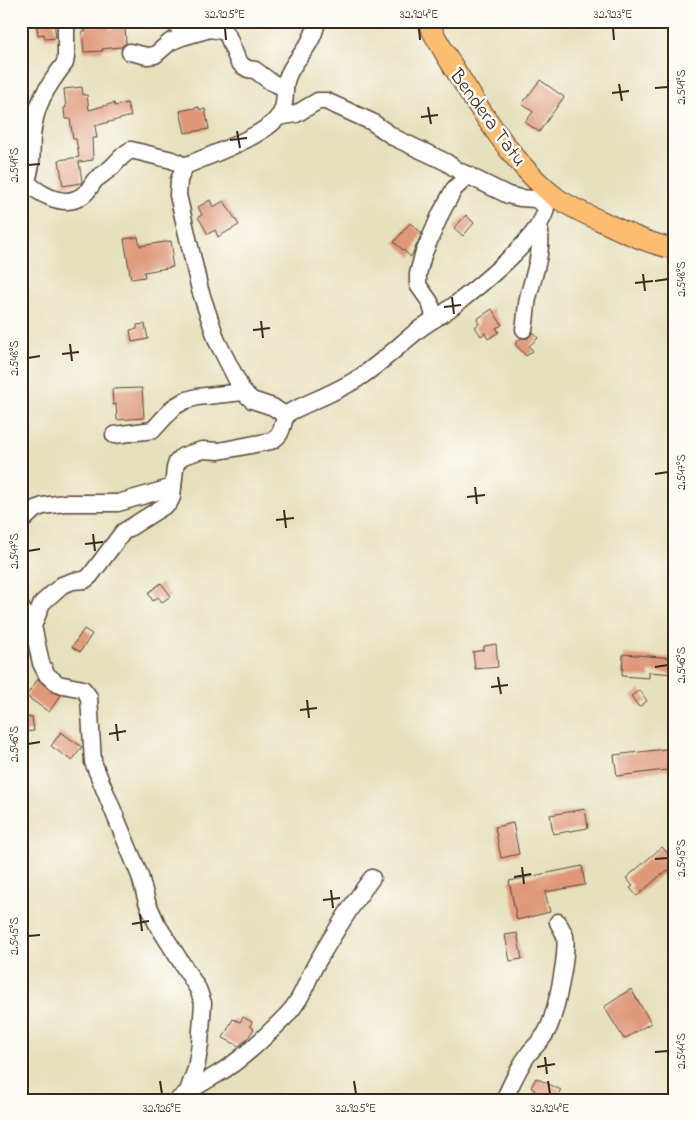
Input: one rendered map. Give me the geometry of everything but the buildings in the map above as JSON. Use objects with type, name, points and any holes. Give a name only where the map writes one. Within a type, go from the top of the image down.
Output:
[{"type":"main road","name":"Bendera Tatu","points":[[427,21],[442,50],[495,132],[516,160],[537,181],[559,199],[585,214],[637,238],[674,249]]},
{"type":"street","points":[[66,21],[65,63],[40,100],[34,127],[30,173],[24,179],[34,188],[52,198],[76,200],[89,189],[94,181],[131,150],[172,160],[185,166]]},
{"type":"street","points":[[173,21],[187,35]]},
{"type":"street","points":[[286,416],[252,400],[243,392],[216,341],[200,290],[178,195],[179,180],[185,166],[260,132],[274,123],[282,111],[286,79],[310,44],[317,21]]},
{"type":"street","points":[[130,52],[147,56],[156,55],[170,42],[215,25],[227,34],[238,61],[243,66],[255,70],[271,82],[285,88]]},
{"type":"street","points":[[33,626],[42,603],[62,585],[73,581],[85,580],[124,532],[169,502],[172,497],[176,462],[183,456],[202,450],[219,451],[271,441],[280,434],[286,416],[293,410],[328,396],[357,379],[385,359],[418,330],[473,290],[524,244],[546,213],[546,206],[535,199],[508,195],[446,162],[395,138],[372,122],[326,101],[318,101],[296,114],[278,117]]},
{"type":"street","points":[[435,319],[430,302],[418,285],[418,274],[423,255],[441,213],[454,189],[469,175]]},
{"type":"street","points":[[524,329],[528,300],[540,252],[541,238],[539,225]]},
{"type":"street","points":[[114,435],[153,430],[174,407],[197,396],[243,392]]},
{"type":"street","points":[[21,522],[35,509],[43,506],[118,504],[173,487]]},
{"type":"street","points":[[21,608],[33,626],[41,663],[47,675],[58,684],[83,689],[89,697],[94,762],[140,876],[146,902],[171,947],[198,989],[203,1003],[196,1069],[183,1095]]},
{"type":"street","points":[[183,1095],[243,1056],[286,1016],[302,997],[315,966],[356,898],[372,878]]},
{"type":"street","points":[[504,1100],[516,1074],[548,1029],[565,956],[565,935],[558,922]]}]
